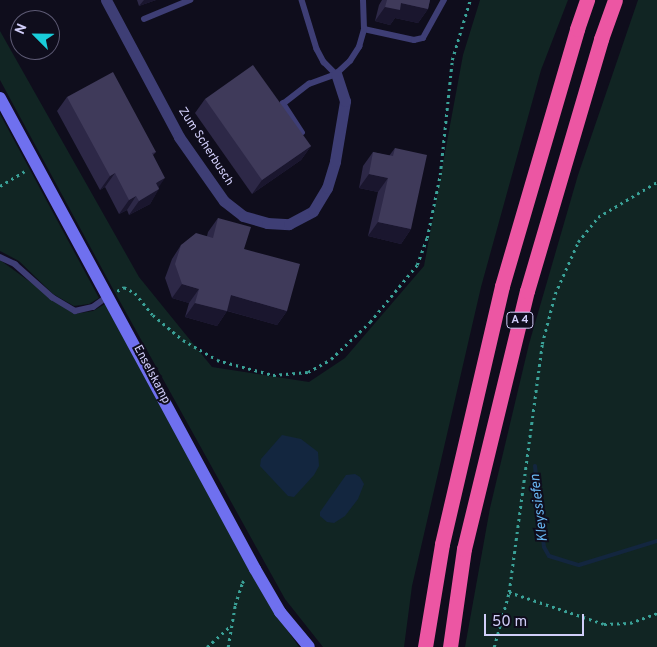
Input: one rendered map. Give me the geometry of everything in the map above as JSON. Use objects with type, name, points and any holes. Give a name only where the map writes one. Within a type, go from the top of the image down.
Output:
[{"type":"highway","name":"A 4","points":[[425,647],[442,544],[502,286],[587,0]]},
{"type":"highway","name":"A 4","points":[[450,647],[464,548],[527,291],[601,38],[615,0]]},
{"type":"main road","name":"Enselskamp","points":[[0,98],[255,569],[280,612],[309,647]]},
{"type":"street","name":"Zum Scherbusch","points":[[106,0],[179,136],[224,201],[243,216],[267,223],[289,224],[313,211],[327,188],[335,161],[345,101],[336,74]]},
{"type":"lane","points":[[144,19],[190,0]]},
{"type":"lane","points":[[302,0],[316,49],[324,62],[336,74]]},
{"type":"lane","points":[[303,135],[282,104],[309,84],[336,74],[350,61],[359,47],[364,29],[363,0]]},
{"type":"lane","points":[[364,29],[414,40],[423,38],[444,0]]},
{"type":"lane","points":[[0,256],[14,264],[52,298],[75,311],[93,307],[107,297]]},
{"type":"path","points":[[107,297],[124,287],[135,293],[153,315],[183,340],[217,360],[273,374],[308,372],[331,359],[370,322],[417,265],[427,238],[440,175],[452,60],[470,0]]},
{"type":"path","points":[[0,186],[36,165]]},
{"type":"path","points":[[494,647],[509,592],[542,344],[555,294],[578,242],[598,217],[657,182]]},
{"type":"path","points":[[228,647],[230,626],[242,583],[255,569]]},
{"type":"path","points":[[509,592],[604,624],[630,623],[657,613]]},
{"type":"path","points":[[207,647],[230,626]]},
{"type":"green space","points":[[480,0],[568,0],[541,70],[481,287],[412,586],[404,647],[323,647],[285,599],[113,289],[0,80],[0,31],[10,49],[10,60],[16,60],[139,277],[212,367],[309,382],[345,358],[424,266],[463,55]]},
{"type":"green space","points":[[638,0],[657,0],[657,647],[465,647],[490,508],[529,344],[578,175]]},
{"type":"green space","points":[[0,114],[99,298],[89,304],[74,306],[53,294],[19,261],[0,251]]},
{"type":"green space","points":[[0,260],[74,314],[93,311],[105,304],[277,615],[299,647],[0,647]]},
{"type":"water","points":[[282,435],[301,439],[318,452],[319,466],[314,475],[294,497],[288,496],[260,466],[261,459]]},
{"type":"water","points":[[355,474],[360,477],[364,484],[358,499],[345,516],[334,523],[327,522],[320,516],[320,512],[346,475]]},
{"type":"building","points":[[387,0],[430,0],[428,9],[401,3],[400,10],[385,7]]},
{"type":"building","points":[[253,65],[311,146],[262,180],[205,99]]},
{"type":"building","points":[[113,72],[156,152],[152,153],[165,178],[156,183],[159,189],[139,201],[136,196],[129,200],[115,173],[110,176],[67,97]]},
{"type":"building","points":[[395,148],[427,155],[411,229],[378,222],[388,178],[369,174],[373,152],[393,156]]},
{"type":"building","points":[[218,218],[251,227],[244,249],[300,264],[287,311],[231,295],[227,311],[195,303],[199,289],[182,284],[175,264],[181,245],[196,233],[213,238]]},
{"type":"waterway","name":"Kleyssiefen","points":[[535,466],[544,547],[549,556],[579,565],[657,541]]}]
